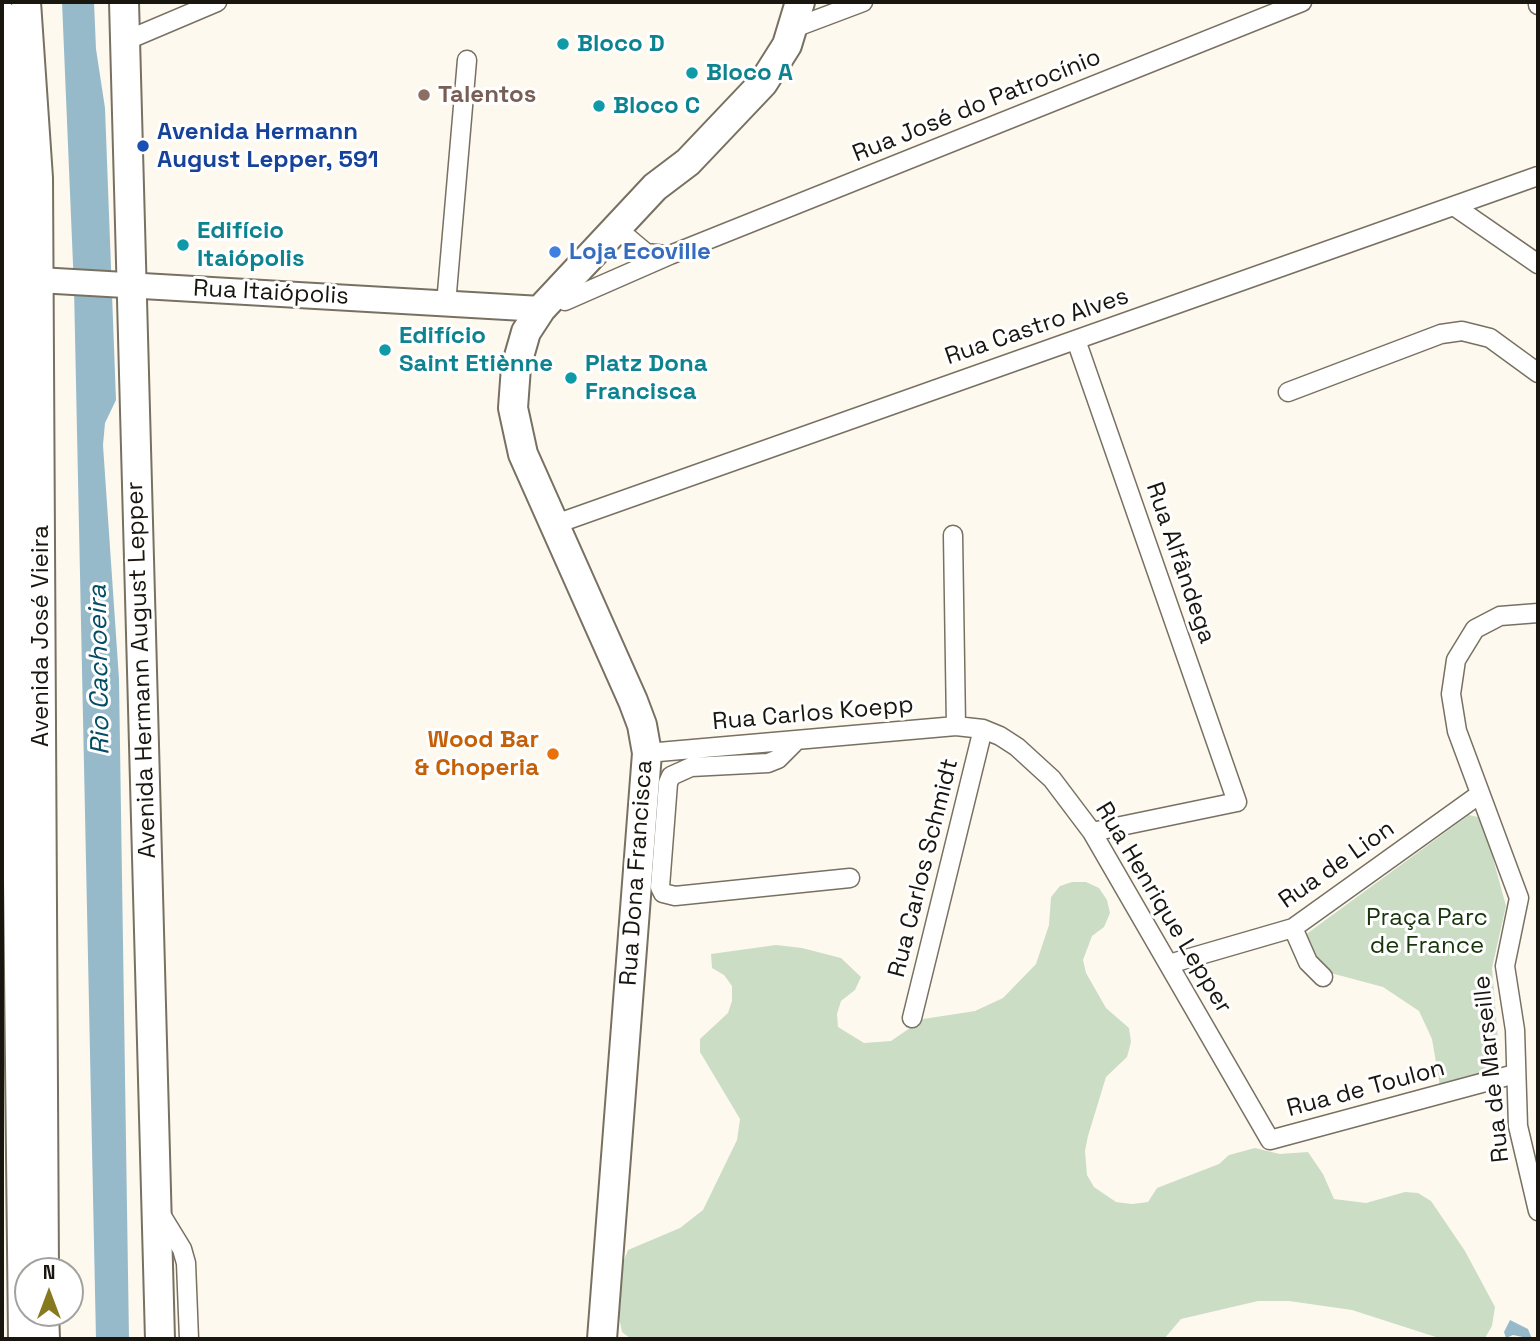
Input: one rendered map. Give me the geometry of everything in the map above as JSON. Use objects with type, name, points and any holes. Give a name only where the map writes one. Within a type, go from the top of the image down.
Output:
[{"type":"main road","name":"Avenida José Vieira","points":[[23,1339],[29,279],[38,167],[26,2]]},
{"type":"main road","name":"Avenida Hermann August Lepper","points":[[124,2],[124,285],[160,1339]]},
{"type":"main road","name":"Avenida José Vieira","points":[[2,15],[10,144],[29,279],[44,1257]]},
{"type":"main road","name":"Rua Dona Francisca","points":[[602,1339],[647,753],[642,725],[633,701],[553,525],[516,431],[513,390],[553,305],[623,232],[672,188],[688,162],[763,83],[797,15]]},
{"type":"main road","name":"Rua Itaiópolis","points":[[29,279],[446,304],[553,305]]},
{"type":"street","points":[[125,41],[218,2]]},
{"type":"street","points":[[797,15],[863,2]]},
{"type":"street","name":"Rua José do Patrocínio","points":[[553,305],[670,255],[1302,2]]},
{"type":"street","points":[[446,304],[467,60]]},
{"type":"street","name":"Rua Castro Alves","points":[[553,525],[1538,176]]},
{"type":"street","points":[[1454,206],[1538,264]]},
{"type":"street","points":[[623,232],[646,253],[670,255]]},
{"type":"street","points":[[1288,391],[1441,334],[1462,331],[1490,338],[1538,373]]},
{"type":"street","name":"Rua Alfândega","points":[[1076,340],[1237,802],[1092,832]]},
{"type":"street","points":[[953,535],[956,726]]},
{"type":"street","name":"Rua de Marseille","points":[[1538,613],[1500,616],[1486,621],[1470,636],[1456,660],[1451,694],[1453,714],[1519,898],[1505,966],[1515,1030],[1515,1074],[1521,1145],[1538,1211]]},
{"type":"street","name":"Rua Carlos Koepp","points":[[647,753],[956,726],[983,729]]},
{"type":"street","name":"Rua Henrique Lepper","points":[[983,729],[1017,747],[1043,771],[1092,832],[1270,1140]]},
{"type":"street","name":"Rua Carlos Schmidt","points":[[912,1018],[983,729]]},
{"type":"street","points":[[796,741],[778,759],[768,763],[691,767],[671,776],[668,783],[660,887],[663,893],[675,896],[850,878]]},
{"type":"street","name":"Rua de Lion","points":[[1169,964],[1293,928],[1480,794]]},
{"type":"street","points":[[1293,928],[1308,962],[1323,977]]},
{"type":"street","name":"Rua de Toulon","points":[[1270,1140],[1515,1074]]},
{"type":"street","points":[[157,1208],[182,1249],[186,1263],[190,1339]]},
{"type":"green space","name":"Praça Parc de France","points":[[1469,815],[1482,818],[1506,906],[1492,968],[1501,1075],[1441,1092],[1432,1039],[1419,1011],[1383,987],[1327,972],[1320,966],[1305,935]]},
{"type":"green space","points":[[1072,882],[1086,882],[1099,888],[1107,900],[1110,913],[1104,927],[1092,936],[1083,960],[1086,973],[1106,1008],[1129,1028],[1131,1042],[1127,1057],[1106,1077],[1088,1136],[1085,1151],[1087,1175],[1094,1187],[1116,1202],[1148,1202],[1157,1188],[1219,1164],[1229,1155],[1255,1148],[1280,1154],[1308,1152],[1323,1174],[1334,1199],[1366,1203],[1405,1192],[1418,1193],[1431,1201],[1465,1251],[1495,1307],[1492,1326],[1485,1338],[1442,1339],[1352,1310],[1289,1301],[1258,1301],[1181,1319],[1164,1339],[631,1339],[622,1332],[619,1317],[623,1263],[628,1250],[680,1228],[703,1210],[737,1140],[740,1119],[700,1052],[700,1039],[728,1013],[732,1001],[732,986],[724,975],[712,968],[711,954],[776,945],[802,948],[841,958],[861,977],[855,990],[841,1001],[837,1014],[838,1027],[864,1043],[891,1041],[923,1019],[975,1011],[1003,998],[1036,964],[1049,925],[1051,897],[1060,886]]},
{"type":"water","name":"Rio Cachoeira","points":[[62,2],[94,2],[96,49],[105,108],[116,400],[105,423],[103,445],[119,679],[129,1339],[96,1339],[74,288]]},
{"type":"water","points":[[1510,1320],[1528,1329],[1532,1339],[1513,1335],[1506,1338],[1504,1332]]},
{"type":"place","name":"Bloco D","points":[[563,44]]},
{"type":"place","name":"Bloco A","points":[[692,73]]},
{"type":"place","name":"Talentos","points":[[424,95]]},
{"type":"place","name":"Bloco C","points":[[599,106]]},
{"type":"place","name":"Avenida Hermann August Lepper, 591","points":[[143,146]]},
{"type":"place","name":"Edifício Itaiópolis","points":[[183,245]]},
{"type":"place","name":"Loja Ecoville","points":[[555,252]]},
{"type":"place","name":"Edifício Saint Etiènne","points":[[385,350]]},
{"type":"place","name":"Platz Dona Francisca","points":[[571,378]]},
{"type":"place","name":"Wood Bar & Choperia","points":[[553,754]]}]
